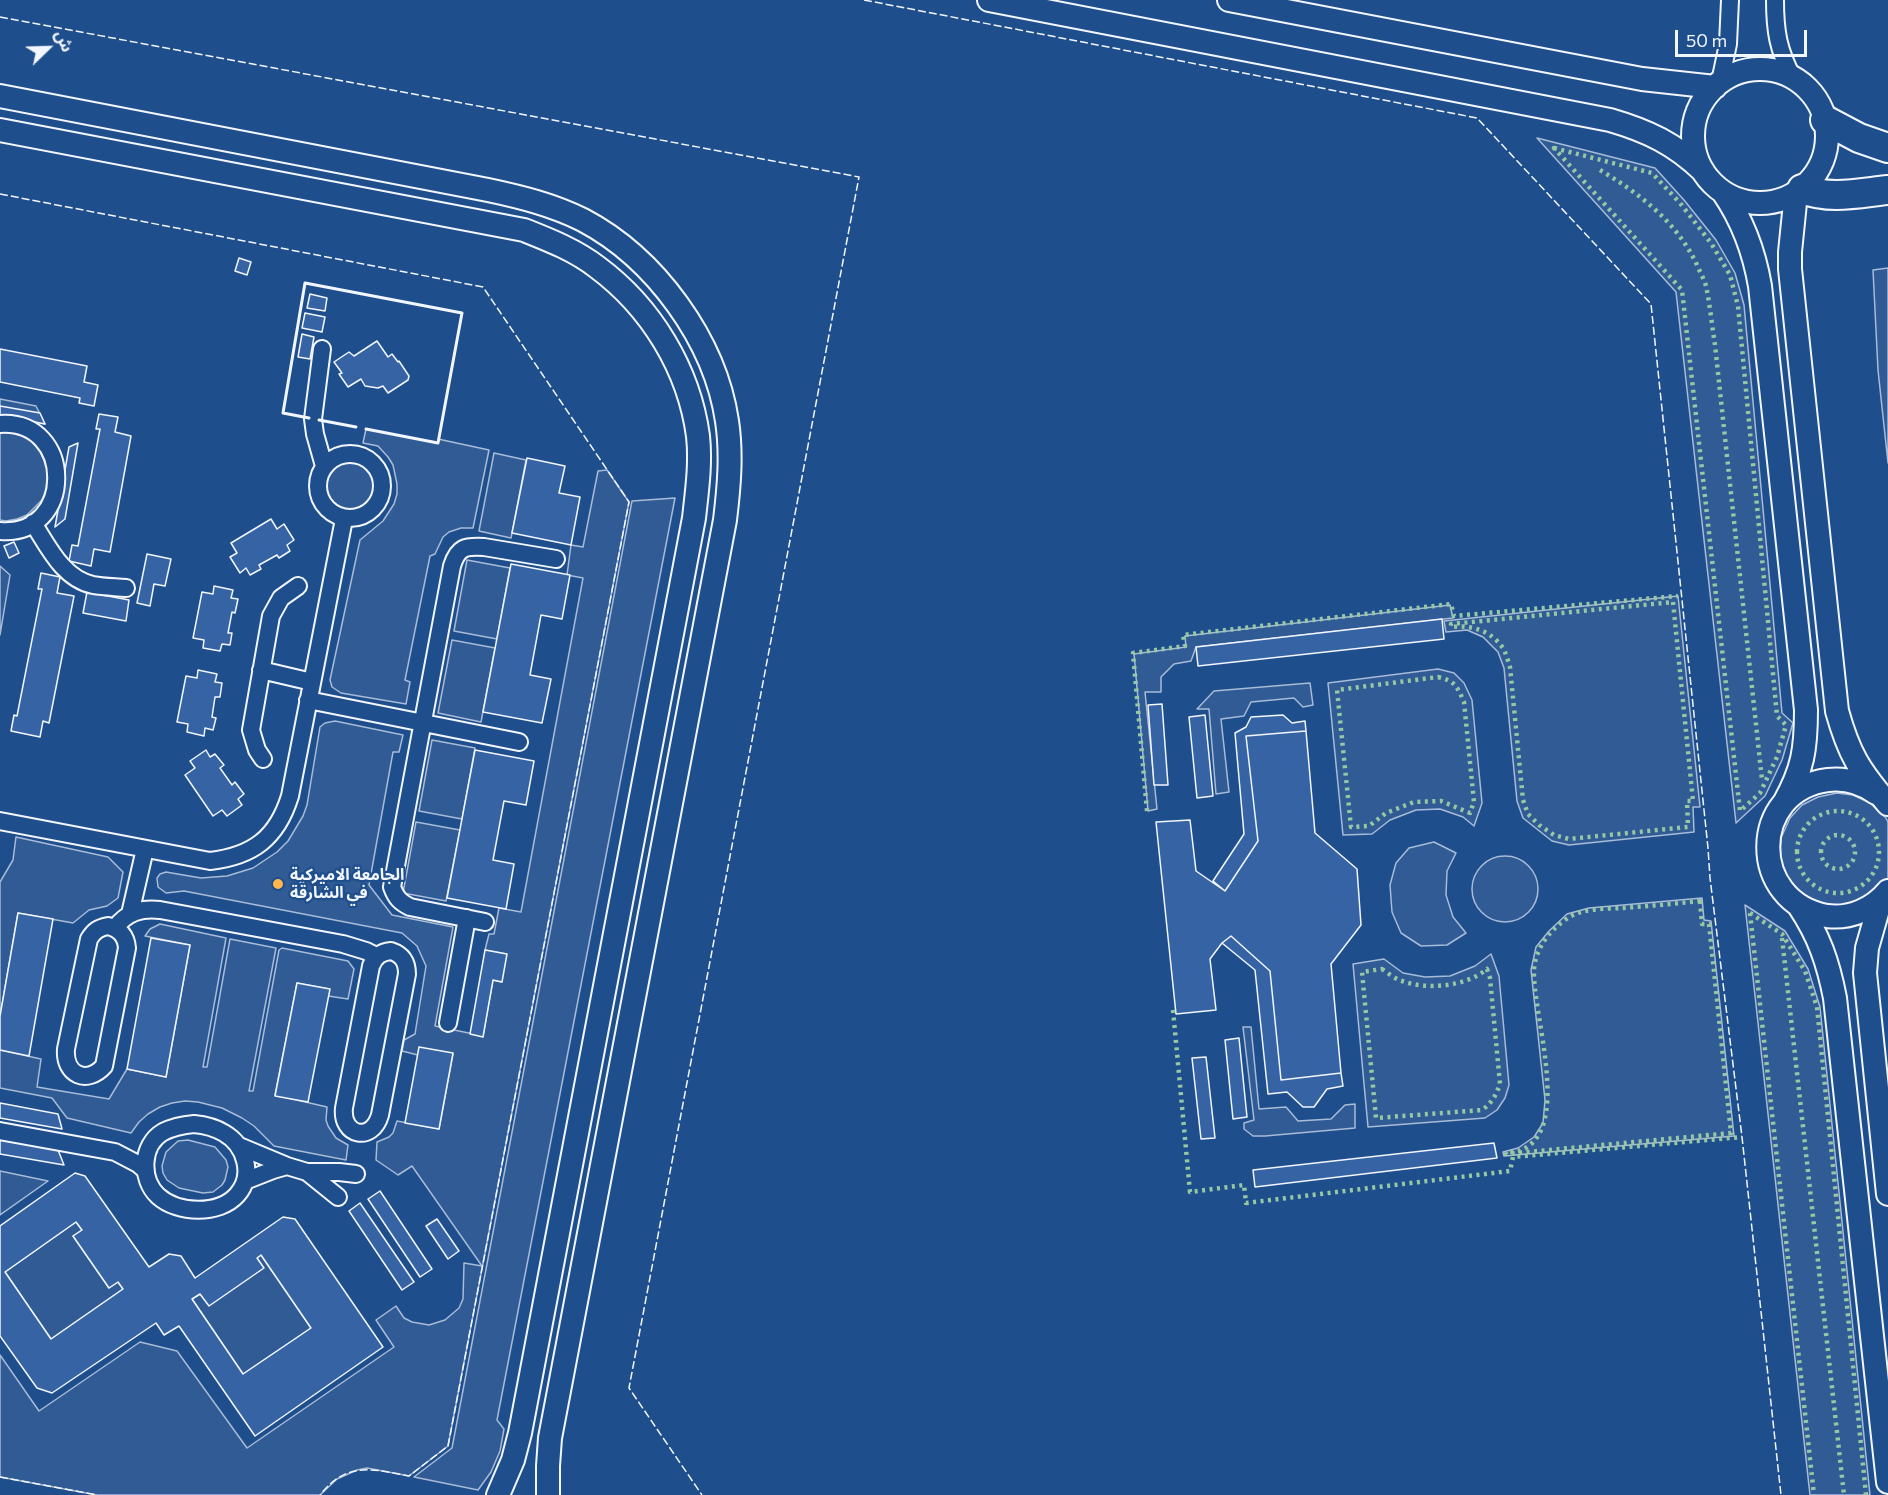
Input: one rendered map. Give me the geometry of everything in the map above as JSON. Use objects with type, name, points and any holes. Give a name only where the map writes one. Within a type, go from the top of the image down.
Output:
[{"type":"highway","points":[[1825,120],[1859,138],[1888,148]]},
{"type":"highway","points":[[1799,191],[1832,196],[1888,190]]},
{"type":"street","points":[[989,0],[1610,120],[1631,126],[1669,144],[1703,171],[1723,192],[1734,208],[1747,236],[1760,286],[1806,710],[1803,758],[1796,782],[1775,815],[1767,846],[1769,862],[1778,886],[1791,900],[1815,914],[1850,915],[1867,909],[1885,895]]},
{"type":"street","points":[[1229,0],[1642,79],[1718,85]]},
{"type":"street","points":[[1718,85],[1728,44],[1730,0]]},
{"type":"street","points":[[1775,0],[1777,38],[1793,78]]},
{"type":"street","points":[[1703,171],[1696,153],[1694,134],[1700,108],[1718,85],[1737,73],[1756,69],[1781,72],[1793,78],[1814,96],[1825,120],[1827,142],[1816,173],[1799,191],[1774,201],[1752,203],[1723,192]]},
{"type":"street","points":[[0,96],[538,201],[584,221],[626,249],[663,284],[692,325],[714,370],[727,420],[731,470],[726,520],[550,1438],[548,1495]]},
{"type":"street","points":[[0,130],[484,221],[533,234],[562,245],[597,266],[627,292],[654,324],[674,359],[690,397],[698,437],[699,478],[694,518],[520,1433],[513,1460],[498,1495]]},
{"type":"street","points":[[1799,191],[1790,252],[1790,269],[1837,711],[1845,740],[1856,763],[1888,804]]},
{"type":"street","points":[[322,349],[313,419],[324,466]]},
{"type":"street","points":[[0,424],[19,426],[33,432],[45,443],[53,456],[57,471],[57,486],[53,501],[44,513],[33,523],[15,530],[0,531]]},
{"type":"street","points":[[356,454],[367,458],[381,476],[380,498],[375,508],[366,515],[355,519],[344,519],[327,510],[321,502],[317,484],[324,466],[339,455],[356,454]]},
{"type":"street","points":[[0,821],[210,861],[228,859],[246,853],[262,843],[284,814],[290,796],[344,519]]},
{"type":"street","points":[[33,523],[57,561],[82,581],[126,588]]},
{"type":"street","points":[[485,922],[410,907],[395,896],[392,887],[422,723],[455,556],[463,548],[484,547],[556,559]]},
{"type":"street","points":[[263,759],[256,750],[251,730],[271,616],[281,598],[298,586]]},
{"type":"street","points":[[261,670],[312,682]]},
{"type":"street","points":[[308,700],[519,742]]},
{"type":"street","points":[[1784,803],[1799,790],[1817,782],[1837,779],[1857,783],[1875,791],[1888,804]]},
{"type":"street","points":[[130,914],[145,849]]},
{"type":"street","points":[[1885,895],[1867,948],[1865,973],[1888,1194]]},
{"type":"street","points":[[1799,906],[1814,928],[1823,950],[1835,998],[1888,1482]]},
{"type":"street","points":[[116,928],[130,914],[140,910],[160,910],[343,944],[376,956]]},
{"type":"street","points":[[448,1023],[466,918]]},
{"type":"street","points":[[108,926],[116,928],[126,940],[127,948],[107,1058],[104,1066],[98,1072],[90,1076],[82,1076],[68,1066],[65,1058],[89,939],[93,932],[100,928],[108,926]]},
{"type":"street","points":[[391,951],[398,954],[404,959],[407,974],[378,1124],[363,1133],[354,1131],[343,1117],[371,966],[376,956],[391,951]]},
{"type":"street","points":[[194,1124],[211,1126],[226,1134],[239,1146],[245,1157],[247,1169],[245,1181],[239,1194],[229,1203],[211,1209],[192,1210],[174,1205],[158,1196],[149,1184],[145,1170],[146,1156],[152,1143],[161,1134],[177,1126],[194,1124]]},
{"type":"street","points":[[0,1131],[116,1152],[133,1150],[152,1143]]},
{"type":"street","points":[[239,1146],[307,1172],[356,1174]]},
{"type":"street","points":[[116,1152],[145,1170]]},
{"type":"street","points":[[245,1181],[287,1166]]},
{"type":"street","points":[[307,1172],[338,1197]]},
{"type":"shaded area","points":[[1537,138],[1655,168],[1716,240],[1735,273],[1744,305],[1782,713],[1793,723],[1782,760],[1765,796],[1736,823],[1676,292]]},
{"type":"shaded area","points":[[1888,268],[1888,463],[1878,370],[1873,270]]},
{"type":"shaded area","points":[[0,399],[36,406],[45,424],[0,415]]},
{"type":"shaded area","points":[[366,429],[438,443],[438,439],[489,450],[473,528],[461,528],[449,532],[443,537],[435,554],[430,556],[405,680],[410,682],[406,704],[341,693],[332,687],[330,680],[360,540],[383,521],[394,504],[397,494],[393,465],[378,446],[363,443]]},
{"type":"shaded area","points":[[0,432],[12,433],[31,441],[39,449],[48,469],[46,490],[42,500],[27,515],[6,521],[0,520]]},
{"type":"shaded area","points":[[494,453],[526,460],[511,538],[479,531]]},
{"type":"shaded area","points":[[345,461],[355,461],[368,468],[375,481],[375,491],[368,504],[355,511],[345,511],[336,507],[329,500],[325,491],[325,481],[329,472],[336,465]]},
{"type":"shaded area","points":[[607,470],[629,502],[448,1446],[409,1476],[367,1468],[357,1470],[337,1479],[320,1495],[97,1495],[0,1477],[0,1355],[39,1411],[140,1342],[177,1351],[247,1448],[394,1347],[376,1320],[396,1306],[404,1318],[429,1325],[445,1320],[459,1308],[463,1299],[464,1263],[482,1266],[412,1166],[398,1175],[376,1160],[377,1142],[393,1133],[397,1121],[439,1129],[453,1054],[418,1055],[402,1051],[404,1040],[415,1034],[426,966],[417,946],[402,933],[184,891],[166,893],[158,887],[157,878],[166,872],[201,878],[227,876],[253,868],[277,852],[288,841],[303,816],[307,805],[320,727],[325,723],[335,721],[403,735],[399,752],[393,752],[369,885],[392,915],[453,927],[435,1026],[483,1036],[493,980],[501,982],[506,954],[485,950],[489,934],[494,934],[499,908],[521,912],[583,578],[567,575],[571,545],[583,547],[598,471]]},
{"type":"shaded area","points":[[675,498],[497,1420],[504,1429],[500,1451],[491,1472],[478,1490],[414,1477],[452,1448],[632,501]]},
{"type":"shaded area","points":[[467,560],[510,568],[497,639],[454,631]]},
{"type":"shaded area","points":[[0,566],[10,575],[0,635]]},
{"type":"shaded area","points":[[1678,596],[1700,807],[1693,807],[1694,832],[1569,845],[1552,841],[1523,818],[1517,801],[1504,668],[1498,652],[1483,637],[1467,630],[1446,632],[1444,621]]},
{"type":"shaded area","points":[[1450,605],[1453,618],[1196,647],[1191,661],[1174,664],[1161,677],[1161,692],[1145,692],[1157,809],[1148,811],[1134,654],[1186,647],[1185,636]]},
{"type":"shaded area","points":[[452,640],[495,648],[481,722],[438,713]]},
{"type":"shaded area","points":[[1438,669],[1454,673],[1464,683],[1472,700],[1482,803],[1474,826],[1463,817],[1440,809],[1416,810],[1390,820],[1372,834],[1343,835],[1328,683]]},
{"type":"shaded area","points":[[1310,683],[1313,705],[1303,707],[1294,698],[1251,702],[1244,716],[1221,719],[1229,792],[1216,794],[1209,709],[1197,709],[1214,691]]},
{"type":"shaded area","points":[[432,740],[475,748],[462,819],[419,811]]},
{"type":"shaded area","points":[[1837,793],[1853,795],[1870,803],[1888,822],[1888,883],[1875,898],[1839,911],[1803,899],[1784,874],[1780,858],[1781,838],[1790,818],[1802,805],[1818,797]]},
{"type":"shaded area","points":[[416,822],[460,830],[446,901],[403,893]]},
{"type":"shaded area","points":[[16,837],[108,857],[123,872],[118,898],[107,906],[89,910],[73,923],[18,913],[0,1016],[0,882],[13,860]]},
{"type":"shaded area","points":[[1434,842],[1456,853],[1447,871],[1446,895],[1453,917],[1466,933],[1447,945],[1421,946],[1401,933],[1392,912],[1390,885],[1396,863],[1409,848]]},
{"type":"shaded area","points":[[1498,856],[1512,856],[1524,861],[1533,870],[1538,889],[1536,902],[1529,913],[1512,922],[1498,922],[1486,917],[1477,908],[1472,896],[1472,882],[1477,870],[1486,861]]},
{"type":"shaded area","points":[[1702,898],[1704,920],[1711,921],[1734,1136],[1504,1156],[1503,1152],[1518,1148],[1534,1137],[1543,1123],[1545,1100],[1531,970],[1536,947],[1567,914],[1589,908]]},
{"type":"shaded area","points":[[1745,905],[1785,931],[1808,969],[1820,1007],[1870,1495],[1810,1495]]},
{"type":"shaded area","points":[[160,924],[226,938],[203,1067],[207,1067],[230,939],[276,948],[249,1091],[253,1091],[279,950],[282,948],[348,961],[354,969],[348,999],[328,996],[329,989],[297,983],[275,1095],[327,1107],[328,1126],[336,1138],[348,1145],[346,1160],[274,1146],[254,1126],[242,1118],[222,1108],[198,1102],[185,1101],[160,1107],[139,1122],[131,1133],[67,1118],[52,1098],[0,1088],[0,1050],[41,1059],[37,1087],[109,1099],[127,1069],[166,1077],[190,945],[145,936],[150,929]]},
{"type":"shaded area","points":[[1491,954],[1499,976],[1509,1085],[1505,1098],[1497,1110],[1485,1118],[1368,1127],[1353,964],[1384,959],[1403,973],[1425,977],[1450,976],[1475,966]]},
{"type":"shaded area","points":[[1243,1027],[1251,1027],[1259,1109],[1286,1107],[1298,1121],[1331,1119],[1345,1105],[1355,1104],[1355,1128],[1265,1136],[1253,1136],[1244,1129],[1244,1123],[1254,1120]]},
{"type":"shaded area","points":[[188,1140],[215,1147],[226,1160],[228,1167],[225,1180],[213,1192],[203,1193],[179,1188],[167,1180],[163,1173],[162,1166],[166,1152],[178,1141]]},
{"type":"shaded area","points":[[0,1171],[48,1181],[0,1215]]},
{"type":"shaded area","points":[[76,1222],[82,1230],[73,1236],[109,1288],[118,1282],[123,1289],[51,1339],[5,1272]]},
{"type":"shaded area","points":[[261,1255],[311,1328],[243,1374],[192,1299],[200,1294],[209,1305],[263,1268],[257,1258]]},
{"type":"building","points":[[239,258],[251,262],[247,275],[235,271]]},
{"type":"building","points":[[310,294],[327,298],[325,311],[307,308]]},
{"type":"building","points":[[305,313],[325,317],[322,332],[302,328]]},
{"type":"building","points":[[302,334],[314,337],[310,359],[298,357]]},
{"type":"building","points":[[377,341],[388,357],[392,354],[399,361],[409,376],[408,380],[388,393],[383,386],[378,388],[365,386],[361,379],[348,387],[334,362],[349,352],[354,356]]},
{"type":"building","points":[[0,349],[87,366],[84,382],[98,385],[94,406],[79,403],[80,398],[0,382]]},
{"type":"building","points":[[0,406],[40,413],[45,424],[0,415]]},
{"type":"building","points":[[99,414],[118,417],[115,432],[131,436],[110,552],[94,549],[91,566],[69,561],[72,545],[78,546],[100,429],[96,429]]},
{"type":"building","points":[[78,443],[65,519],[55,527],[69,447]]},
{"type":"building","points":[[527,458],[565,466],[559,493],[580,497],[571,545],[512,533]]},
{"type":"building","points":[[271,519],[277,529],[284,524],[294,540],[287,545],[290,551],[279,558],[277,555],[259,565],[261,569],[250,575],[246,568],[240,573],[230,557],[237,553],[231,543]]},
{"type":"building","points":[[14,542],[19,553],[9,558],[4,546]]},
{"type":"building","points":[[147,554],[171,559],[165,586],[154,584],[150,606],[137,603]]},
{"type":"building","points":[[511,564],[570,575],[562,619],[541,615],[530,675],[551,679],[542,723],[483,712]]},
{"type":"building","points":[[41,573],[60,577],[57,593],[74,596],[49,723],[43,721],[40,737],[11,731],[14,715],[17,716],[42,589],[38,589]]},
{"type":"building","points":[[214,586],[233,590],[231,598],[238,599],[235,613],[232,612],[228,633],[232,633],[230,645],[222,644],[220,651],[203,648],[204,640],[193,638],[202,592],[213,594]]},
{"type":"building","points":[[87,592],[129,600],[126,621],[83,613]]},
{"type":"building","points":[[1442,619],[1444,639],[1198,666],[1196,647]]},
{"type":"building","points":[[198,670],[217,674],[215,682],[222,683],[220,697],[215,697],[212,717],[216,718],[213,730],[205,728],[204,736],[187,732],[188,724],[177,722],[186,676],[197,678]]},
{"type":"building","points":[[1162,704],[1168,785],[1154,785],[1148,705]]},
{"type":"building","points":[[1205,715],[1213,796],[1197,798],[1189,717]]},
{"type":"building","points":[[1283,715],[1292,723],[1305,721],[1306,731],[1246,736],[1258,841],[1225,891],[1213,881],[1244,834],[1235,733],[1246,727],[1251,717]]},
{"type":"building","points":[[1306,731],[1315,833],[1357,869],[1361,925],[1331,964],[1341,1073],[1281,1080],[1270,971],[1231,936],[1222,943],[1210,959],[1216,1010],[1176,1014],[1156,822],[1190,820],[1196,871],[1225,891],[1258,841],[1246,736]]},
{"type":"building","points":[[206,750],[210,757],[215,754],[224,765],[220,768],[232,785],[235,782],[244,794],[238,799],[242,805],[227,816],[222,810],[213,816],[185,775],[195,768],[190,761]]},
{"type":"building","points":[[475,750],[534,761],[526,805],[504,801],[493,860],[514,864],[506,909],[447,898]]},
{"type":"building","points":[[18,913],[53,919],[29,1056],[0,1050],[0,1016]]},
{"type":"building","points":[[1231,936],[1270,971],[1281,1080],[1341,1073],[1343,1086],[1327,1089],[1314,1107],[1303,1107],[1287,1092],[1268,1094],[1255,970],[1222,943]]},
{"type":"building","points":[[151,938],[190,945],[166,1077],[127,1069]]},
{"type":"building","points":[[485,950],[507,954],[502,982],[493,980],[483,1037],[470,1034]]},
{"type":"building","points":[[297,983],[330,989],[308,1102],[275,1096]]},
{"type":"building","points":[[1239,1038],[1247,1117],[1233,1119],[1225,1040]]},
{"type":"building","points":[[419,1047],[453,1053],[439,1129],[405,1123]]},
{"type":"building","points":[[1206,1057],[1215,1138],[1201,1139],[1192,1058]]},
{"type":"building","points":[[0,1103],[58,1114],[62,1129],[0,1118]]},
{"type":"building","points":[[0,1138],[58,1150],[64,1165],[0,1154]]},
{"type":"building","points":[[1494,1143],[1497,1158],[1255,1187],[1253,1170]]},
{"type":"building","points":[[75,1173],[85,1176],[149,1267],[169,1254],[181,1256],[195,1278],[283,1217],[295,1219],[383,1347],[255,1436],[179,1326],[164,1335],[156,1323],[52,1393],[37,1388],[0,1336],[0,1226]],"holes":[[[76,1222],[82,1230],[73,1236],[109,1288],[118,1282],[123,1289],[51,1339],[5,1272]],[[261,1255],[311,1328],[243,1374],[192,1299],[200,1294],[209,1306],[264,1268],[257,1258]]]},
{"type":"building","points":[[380,1191],[432,1269],[420,1277],[368,1199]]},
{"type":"building","points":[[360,1203],[414,1282],[402,1290],[349,1211]]},
{"type":"building","points":[[437,1219],[459,1251],[448,1259],[426,1226]]},
{"type":"hedge","points":[[1554,148],[1652,173],[1680,203],[1711,243],[1730,275],[1738,306],[1777,716],[1786,725],[1777,757],[1760,793],[1740,811],[1682,290],[1554,148]]},
{"type":"hedge","points":[[1600,170],[1643,199],[1668,222],[1689,250],[1706,286],[1715,345],[1762,780]]},
{"type":"hedge","points":[[1147,811],[1133,653],[1185,646],[1183,635],[1451,604],[1454,616],[1678,596]]},
{"type":"hedge","points":[[1673,602],[1693,801],[1687,801],[1688,827],[1569,839],[1554,835],[1528,814],[1523,800],[1510,667],[1504,650],[1498,642],[1480,630],[1451,627],[1451,624],[1673,602]]},
{"type":"hedge","points":[[1438,677],[1455,685],[1464,702],[1474,802],[1470,813],[1441,801],[1414,802],[1386,813],[1369,826],[1351,827],[1337,690],[1438,677]]},
{"type":"hedge","points":[[1838,811],[1854,814],[1867,823],[1876,836],[1879,852],[1876,868],[1867,881],[1854,890],[1838,893],[1822,890],[1809,881],[1800,868],[1797,852],[1800,836],[1809,823],[1822,814],[1838,811]]},
{"type":"hedge","points":[[1838,835],[1850,840],[1855,852],[1850,864],[1838,869],[1826,864],[1821,852],[1826,840],[1838,835]]},
{"type":"hedge","points":[[1700,901],[1702,924],[1709,924],[1731,1133],[1506,1154],[1506,1152],[1519,1151],[1535,1140],[1544,1121],[1547,1097],[1546,1070],[1534,970],[1537,955],[1545,940],[1568,918],[1587,911],[1700,901]]},
{"type":"hedge","points":[[1750,913],[1782,934],[1805,971],[1817,1007],[1866,1495]]},
{"type":"hedge","points":[[1750,913],[1814,1495]]},
{"type":"hedge","points":[[1782,938],[1844,1495]]},
{"type":"hedge","points":[[1382,969],[1402,981],[1435,986],[1468,980],[1487,969],[1490,978],[1500,1084],[1493,1098],[1482,1110],[1376,1118],[1362,972],[1382,969]]},
{"type":"hedge","points":[[1173,1010],[1190,1192],[1244,1185],[1246,1203],[1510,1171],[1513,1157],[1742,1137]]},
{"type":"fence","points":[[864,0],[1477,118],[1651,304],[1710,878],[1742,1137],[1781,1495]]},
{"type":"fence","points":[[0,17],[859,177],[629,1388],[702,1495]]},
{"type":"fence","points":[[0,194],[483,287],[629,502],[448,1446],[409,1476],[372,1470],[350,1472],[330,1484],[320,1495]]},
{"type":"fence","points":[[0,1477],[97,1495]]},
{"type":"wall","points":[[309,418],[283,413],[305,283],[462,313],[438,443],[366,429]]},
{"type":"wall","points":[[319,420],[356,427]]},
{"type":"place","name":"الجامعة الاميركية في الشارقة","points":[[278,884]]}]
